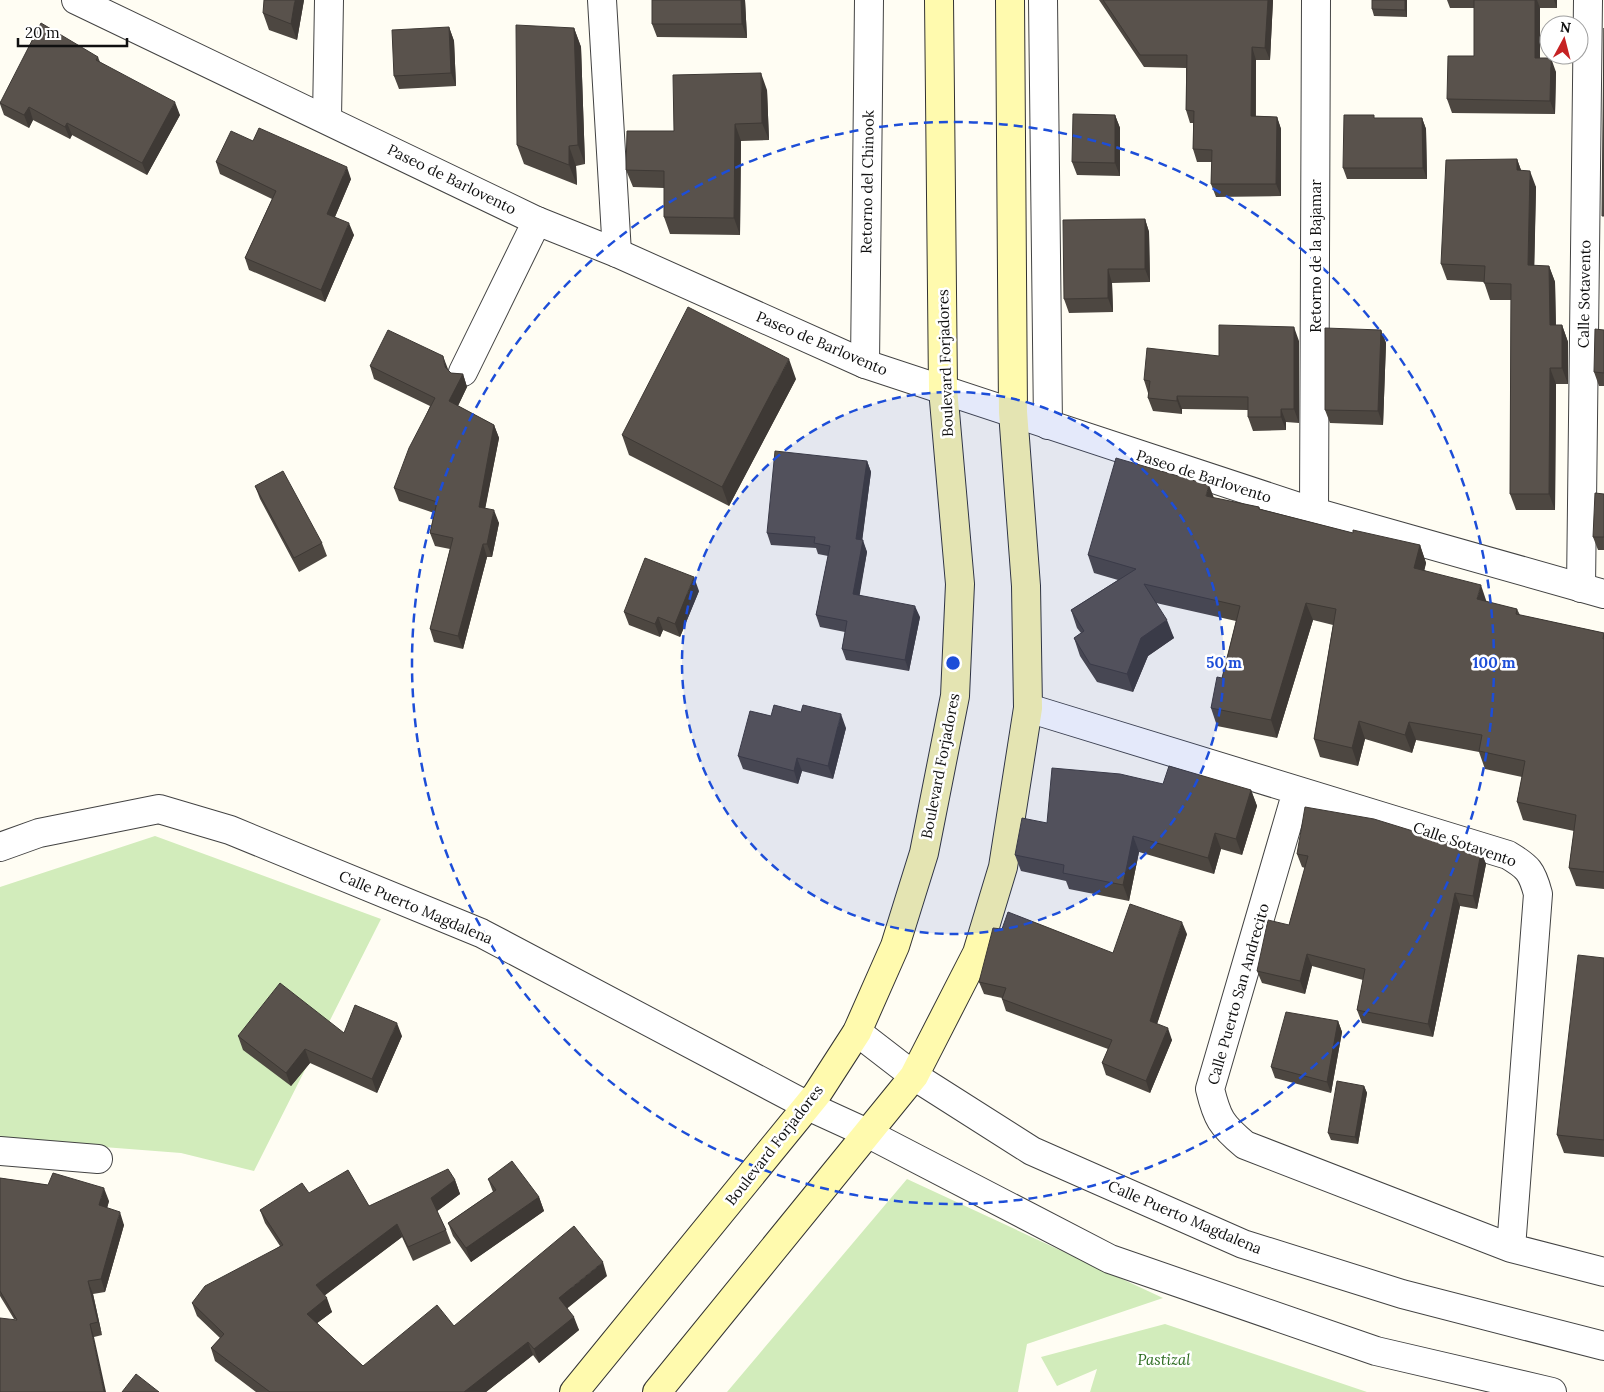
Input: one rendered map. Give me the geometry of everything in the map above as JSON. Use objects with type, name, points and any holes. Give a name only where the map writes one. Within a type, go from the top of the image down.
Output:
[{"type":"main road","name":"Boulevard Forjadores","points":[[574,1392],[808,1106],[857,1032],[895,946],[924,853],[955,696],[960,584],[942,389],[939,0]]},
{"type":"main road","points":[[656,1392],[914,1076],[977,953],[1003,867],[1028,708],[1026,586],[1013,412],[1010,0]]},
{"type":"street","name":"Paseo de Barlovento","points":[[76,0],[327,118],[537,221],[617,253],[865,364],[1314,512],[1592,591]]},
{"type":"street","points":[[327,118],[329,0]]},
{"type":"street","points":[[602,0],[617,253]]},
{"type":"street","name":"Retorno del Chinook","points":[[865,364],[869,0]]},
{"type":"street","points":[[1043,0],[1048,425]]},
{"type":"street","name":"Retorno de la Bajamar","points":[[1314,512],[1316,0]]},
{"type":"street","name":"Calle Sotavento","points":[[1588,0],[1592,591]]},
{"type":"street","points":[[463,372],[537,221]]},
{"type":"street","name":"Calle Sotavento","points":[[1028,708],[1508,856],[1524,865],[1533,874],[1538,894],[1511,1248]]},
{"type":"street","name":"Calle Puerto San Andrecito","points":[[1297,791],[1210,1089],[1216,1115],[1229,1132],[1245,1145],[1511,1248]]},
{"type":"street","name":"Calle Puerto Magdalena","points":[[0,847],[39,833],[159,809],[230,830],[481,933],[808,1106],[867,1133],[1110,1259],[1376,1351],[1552,1392]]},
{"type":"street","name":"Calle Puerto Magdalena","points":[[857,1032],[914,1076],[1032,1151],[1243,1244],[1402,1294],[1604,1346]]},
{"type":"street","points":[[0,1151],[98,1159]]},
{"type":"street","points":[[1511,1248],[1604,1272]]},
{"type":"green space","points":[[155,836],[381,919],[254,1171],[181,1153],[0,1139],[0,887]]},
{"type":"green space","points":[[907,1179],[1163,1298],[1027,1344],[1018,1392],[727,1392]]},
{"type":"green space","name":"Pastizal","points":[[1165,1324],[1367,1392],[1090,1392],[1097,1369],[1057,1386],[1041,1357]]},
{"type":"building","points":[[264,0],[295,0],[291,24],[263,13]]},
{"type":"building","points":[[652,0],[741,0],[742,24],[652,24]]},
{"type":"building","points":[[1103,0],[1268,0],[1265,48],[1252,47],[1251,116],[1277,117],[1276,184],[1211,184],[1212,150],[1193,149],[1194,111],[1186,110],[1187,55],[1140,55]]},
{"type":"building","points":[[1372,0],[1405,0],[1405,10],[1372,9]]},
{"type":"building","points":[[1474,0],[1535,0],[1535,58],[1539,58],[1539,65],[1551,65],[1550,101],[1447,99],[1448,56],[1474,56]]},
{"type":"building","points":[[41,23],[98,57],[96,60],[175,102],[142,163],[67,123],[65,127],[29,107],[24,115],[0,103]]},
{"type":"building","points":[[516,25],[574,28],[578,145],[569,146],[569,165],[517,145]]},
{"type":"building","points":[[449,27],[451,73],[394,76],[392,30]]},
{"type":"building","points":[[1604,28],[1604,216],[1602,216]]},
{"type":"building","points":[[761,73],[762,123],[735,124],[734,218],[664,217],[664,171],[626,170],[627,131],[674,131],[673,75]]},
{"type":"building","points":[[1073,114],[1115,115],[1115,163],[1072,162]]},
{"type":"building","points":[[1344,115],[1374,115],[1374,118],[1422,118],[1423,168],[1343,168]]},
{"type":"building","points":[[259,128],[347,167],[327,214],[349,223],[321,290],[245,258],[276,191],[216,162],[231,131],[253,141]]},
{"type":"building","points":[[1517,159],[1517,170],[1530,171],[1528,265],[1549,266],[1550,325],[1562,325],[1562,368],[1550,368],[1549,494],[1510,494],[1511,284],[1484,283],[1485,266],[1441,264],[1446,160]]},
{"type":"building","points":[[1145,219],[1145,269],[1108,269],[1108,298],[1064,299],[1063,220]]},
{"type":"building","points":[[688,307],[789,359],[722,487],[622,435]]},
{"type":"building","points":[[1219,325],[1294,327],[1294,409],[1281,409],[1281,417],[1248,417],[1248,397],[1177,396],[1177,401],[1148,398],[1150,381],[1144,380],[1147,348],[1219,356]]},
{"type":"building","points":[[1325,328],[1381,330],[1378,411],[1325,410]]},
{"type":"building","points":[[1595,329],[1604,330],[1604,373],[1594,372]]},
{"type":"building","points":[[388,330],[443,356],[445,367],[451,373],[463,374],[449,401],[494,425],[479,507],[494,510],[487,544],[483,544],[458,636],[430,629],[453,538],[430,533],[437,502],[394,488],[409,448],[435,398],[370,366]]},
{"type":"building","points":[[775,451],[867,461],[856,539],[863,540],[853,594],[915,606],[905,660],[842,649],[847,621],[816,615],[830,546],[814,543],[815,537],[767,533]]},
{"type":"building","points":[[1116,458],[1209,485],[1206,496],[1259,507],[1259,509],[1353,533],[1353,530],[1420,545],[1414,568],[1481,585],[1477,599],[1517,609],[1516,614],[1604,633],[1604,872],[1569,868],[1576,815],[1517,802],[1525,761],[1479,751],[1482,735],[1409,722],[1405,735],[1359,721],[1352,748],[1314,739],[1336,609],[1306,603],[1271,720],[1211,708],[1217,677],[1222,678],[1240,606],[1144,584],[1167,620],[1141,638],[1127,674],[1090,664],[1074,638],[1084,631],[1071,610],[1136,569],[1088,555]]},
{"type":"building","points":[[283,471],[322,543],[294,558],[255,486]]},
{"type":"building","points":[[1595,493],[1604,494],[1604,537],[1593,537]]},
{"type":"building","points":[[645,558],[694,577],[675,624],[658,617],[655,624],[624,612]]},
{"type":"building","points":[[774,705],[801,712],[803,705],[841,714],[828,766],[797,758],[794,771],[738,756],[750,711],[771,716]]},
{"type":"building","points":[[1169,766],[1251,790],[1236,839],[1215,833],[1208,858],[1133,836],[1123,885],[1063,873],[1064,865],[1015,855],[1022,818],[1047,823],[1052,768],[1120,774],[1163,784]]},
{"type":"building","points":[[1305,807],[1374,819],[1481,852],[1473,896],[1455,893],[1428,1024],[1357,1010],[1365,969],[1307,954],[1300,981],[1257,971],[1268,920],[1289,925],[1308,856],[1297,854]]},
{"type":"building","points":[[1130,904],[1182,922],[1150,1021],[1168,1028],[1146,1081],[1102,1063],[1112,1040],[1002,999],[1006,988],[979,982],[993,928],[1002,929],[1008,912],[1113,953]]},
{"type":"building","points":[[1578,955],[1604,958],[1604,1140],[1557,1135]]},
{"type":"building","points":[[280,983],[344,1033],[355,1005],[397,1023],[372,1079],[305,1049],[286,1073],[238,1036]]},
{"type":"building","points":[[1286,1012],[1338,1021],[1327,1082],[1271,1067]]},
{"type":"building","points":[[1337,1081],[1364,1086],[1355,1137],[1328,1133]]},
{"type":"building","points":[[512,1161],[539,1197],[466,1248],[448,1223],[496,1190],[488,1179]]},
{"type":"building","points":[[448,1169],[455,1180],[431,1198],[446,1230],[408,1247],[397,1224],[316,1285],[327,1298],[307,1314],[363,1366],[437,1305],[454,1326],[574,1226],[603,1262],[559,1298],[574,1317],[534,1349],[528,1342],[464,1392],[270,1392],[211,1348],[224,1334],[192,1303],[205,1286],[283,1245],[260,1210],[302,1183],[309,1193],[348,1170],[369,1206]]},
{"type":"building","points":[[53,1173],[104,1188],[99,1205],[120,1212],[101,1279],[88,1281],[98,1322],[90,1324],[104,1392],[0,1392],[0,1318],[17,1320],[0,1291],[0,1178],[48,1185]]},
{"type":"building","points":[[136,1374],[159,1392],[122,1392]]}]
